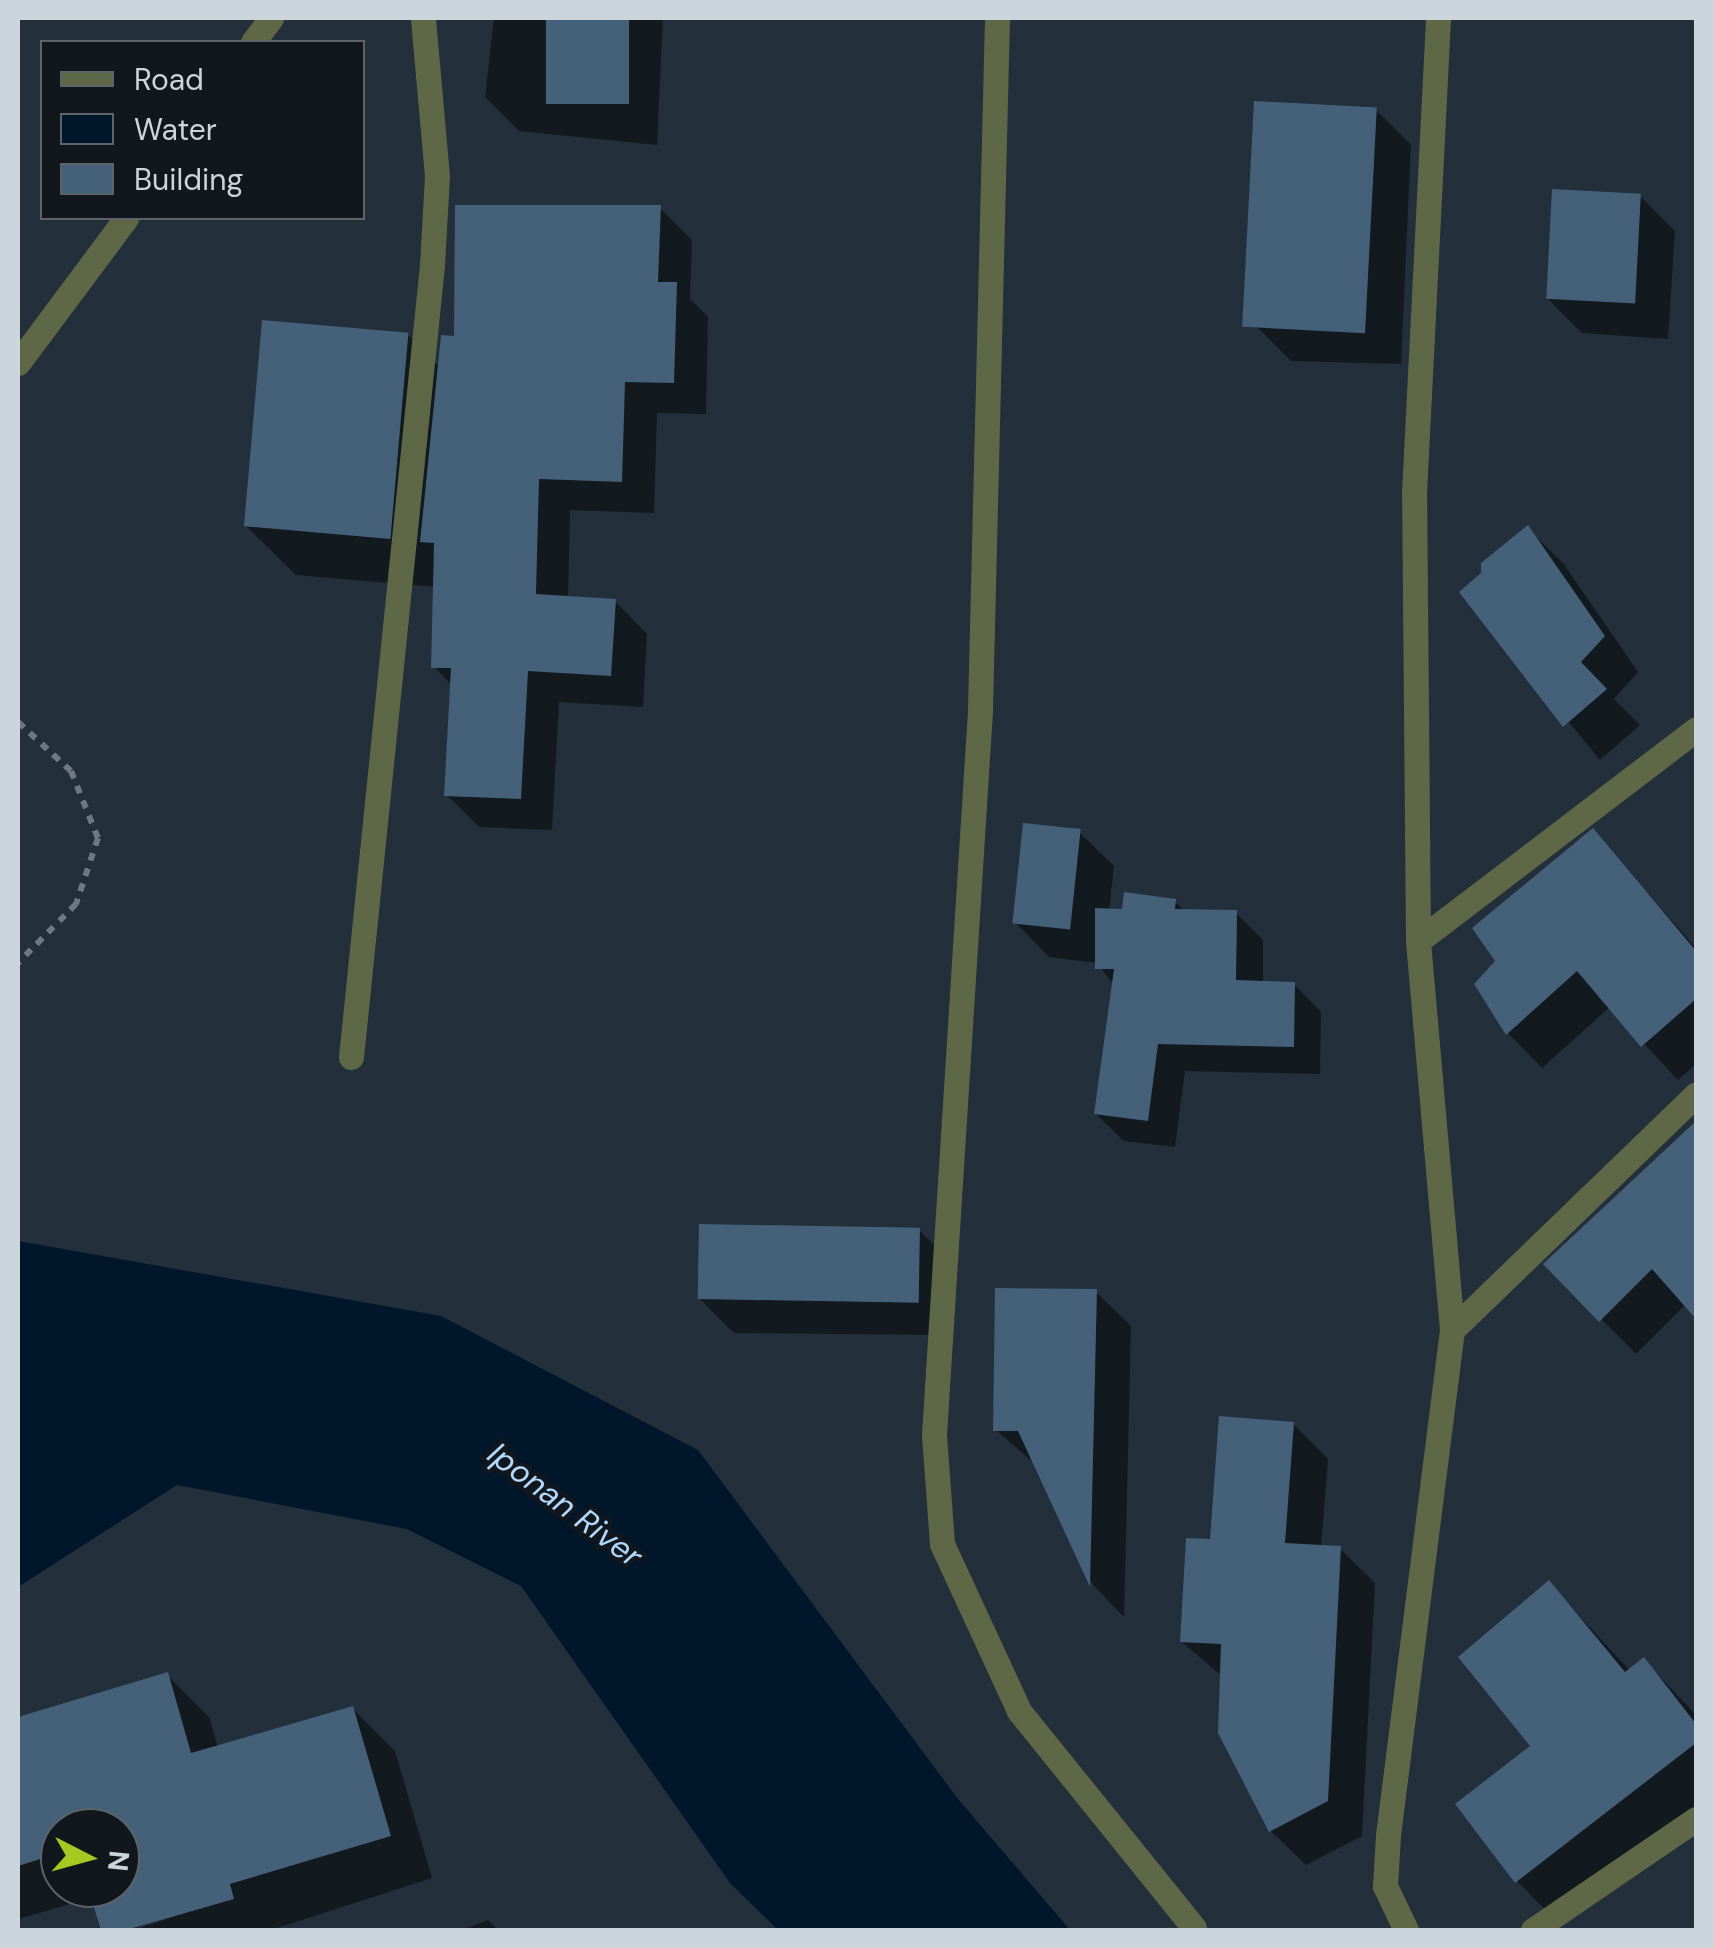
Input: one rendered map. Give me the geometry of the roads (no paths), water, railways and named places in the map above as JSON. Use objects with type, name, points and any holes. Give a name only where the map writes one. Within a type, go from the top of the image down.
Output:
[{"type":"street","points":[[254,40],[271,18]]},
{"type":"street","points":[[351,1057],[438,176],[424,18]]},
{"type":"street","points":[[996,18],[980,711],[934,1435],[942,1544],[1019,1712],[1194,1928]]},
{"type":"street","points":[[1406,1930],[1385,1886],[1388,1835],[1452,1330],[1418,941],[1414,493],[1438,18]]},
{"type":"street","points":[[18,363],[125,220]]},
{"type":"street","points":[[1418,941],[1696,730]]},
{"type":"street","points":[[1452,1330],[1696,1094]]},
{"type":"street","points":[[1532,1930],[1696,1819]]},
{"type":"water","name":"Iponan River","points":[[18,1241],[441,1316],[698,1450],[958,1799],[1070,1930],[778,1930],[730,1883],[521,1586],[407,1529],[177,1485],[18,1587]]}]
